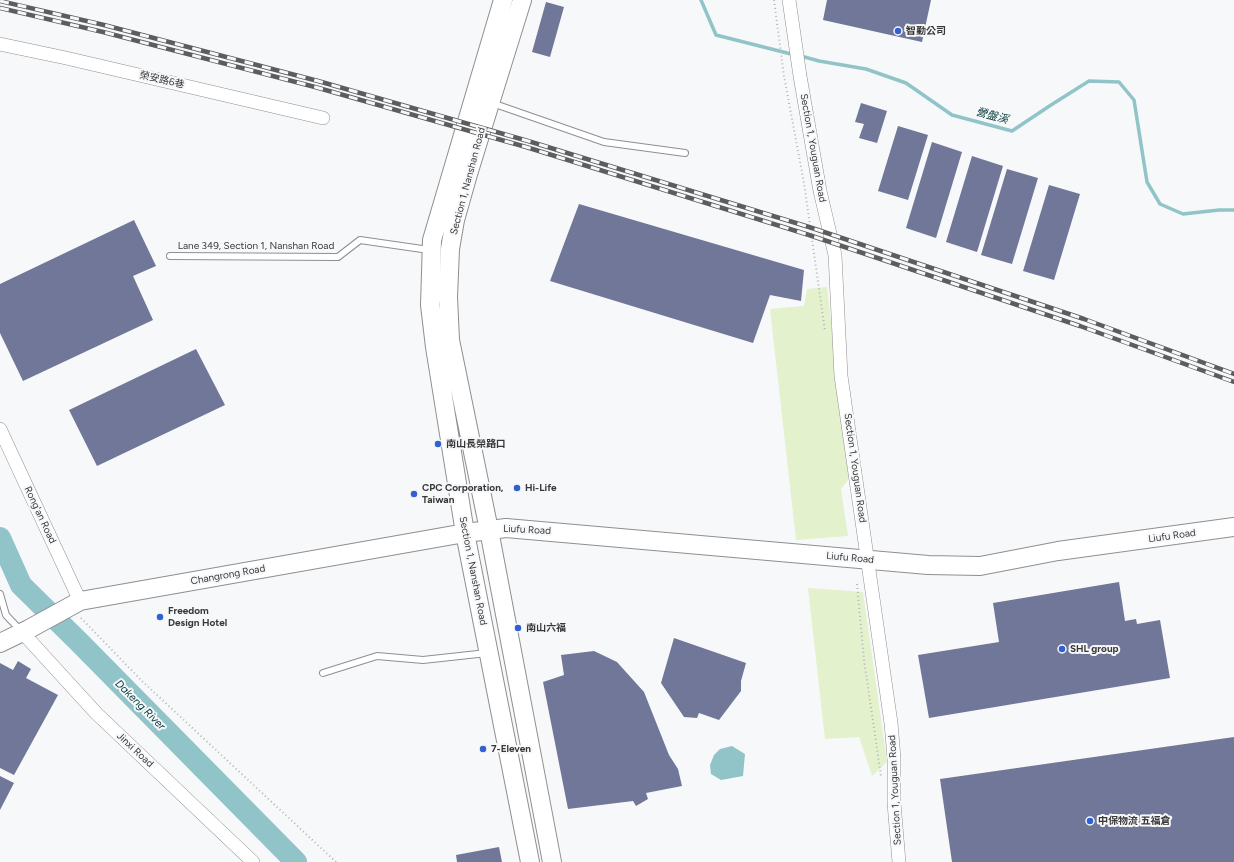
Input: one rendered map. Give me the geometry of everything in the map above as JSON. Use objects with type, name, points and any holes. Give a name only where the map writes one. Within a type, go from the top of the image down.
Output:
[{"type":"street","name":"Section 1, Nanshan Road","points":[[503,0],[432,240],[430,312],[465,533],[530,862]]},
{"type":"street","name":"Section 1, Nanshan Road","points":[[522,0],[455,220],[450,249],[448,297],[450,340],[489,530],[552,862]]},
{"type":"street","name":"Section 1, Youguan Road","points":[[789,0],[793,33],[820,191],[835,255],[841,376],[891,723],[894,758],[894,803],[899,862]]},
{"type":"street","name":"榮安路6巷","points":[[0,44],[323,118]]},
{"type":"street","name":"Rong'an Road","points":[[0,429],[75,604]]},
{"type":"street","name":"Liufu Road","points":[[465,533],[506,528],[928,565],[980,566],[1058,552],[1234,527]]},
{"type":"street","name":"Changrong Road","points":[[0,643],[75,604],[465,533]]},
{"type":"street","name":"Jinxi Road","points":[[25,631],[96,713],[253,862]]},
{"type":"lane","points":[[490,103],[604,142],[685,153]]},
{"type":"lane","name":"Lane 349, Section 1, Nanshan Road","points":[[170,256],[338,257],[360,240],[432,251]]},
{"type":"lane","points":[[0,594],[6,615],[25,631]]},
{"type":"lane","points":[[322,673],[377,656],[423,660],[488,653]]},
{"type":"path","points":[[774,0],[784,76],[804,183],[826,337]]},
{"type":"path","points":[[857,581],[864,660],[881,776]]},
{"type":"path","points":[[75,604],[142,681],[336,862]]},
{"type":"green space","points":[[827,287],[849,479],[841,489],[848,536],[796,540],[770,309],[804,306],[807,289]]},
{"type":"green space","points":[[808,588],[863,592],[887,762],[872,776],[859,737],[825,739]]},
{"type":"water","points":[[732,746],[745,754],[743,776],[721,780],[711,774],[710,765],[714,755],[720,749]]},
{"type":"building","name":"智勤公司","points":[[827,0],[931,0],[922,42],[823,20]]},
{"type":"building","points":[[546,2],[564,7],[550,57],[532,52]]},
{"type":"building","points":[[861,103],[887,111],[877,143],[859,138],[864,124],[855,122]]},
{"type":"building","points":[[898,126],[928,135],[908,200],[878,191]]},
{"type":"building","points":[[932,142],[962,152],[936,238],[906,228]]},
{"type":"building","points":[[972,156],[1003,166],[977,252],[946,242]]},
{"type":"building","points":[[1007,169],[1038,178],[1012,264],[981,255]]},
{"type":"building","points":[[1049,185],[1080,194],[1054,280],[1023,271]]},
{"type":"building","points":[[579,204],[804,270],[801,301],[770,295],[753,343],[550,281]]},
{"type":"building","points":[[134,220],[156,266],[133,276],[153,320],[23,381],[0,333],[0,284]]},
{"type":"building","points":[[196,349],[225,405],[97,466],[69,410]]},
{"type":"building","name":"SHL group","points":[[1119,582],[1125,621],[1136,619],[1137,624],[1160,620],[1170,678],[929,718],[918,655],[999,642],[993,603]]},
{"type":"building","points":[[674,638],[746,663],[741,681],[741,691],[719,720],[699,713],[697,718],[684,717],[661,683]]},
{"type":"building","points":[[594,651],[617,662],[644,692],[669,755],[678,769],[682,786],[646,793],[648,799],[636,806],[633,801],[568,809],[543,682],[564,675],[561,655]]},
{"type":"building","points":[[18,661],[31,669],[26,678],[58,695],[14,775],[0,768],[0,663],[13,670]]},
{"type":"building","name":"中保物流 五福倉","points":[[1234,737],[1234,862],[952,862],[940,779]]},
{"type":"building","points":[[0,776],[14,783],[0,810]]},
{"type":"building","points":[[499,847],[502,862],[457,862],[456,855]]},
{"type":"waterway","name":"營盤溪","points":[[701,0],[716,35],[795,55]]},
{"type":"waterway","name":"營盤溪","points":[[801,56],[819,61],[866,69],[906,83],[952,115],[1012,131],[1089,81],[1119,82],[1134,100],[1147,182],[1160,204],[1183,214],[1234,210]]},
{"type":"waterway","name":"Dakeng River","points":[[0,538],[21,585],[296,862]]},
{"type":"railway","points":[[0,1],[104,25],[318,81],[528,141],[809,227],[1084,319],[1234,374]]},
{"type":"railway","points":[[0,8],[103,32],[315,87],[526,147],[809,235],[1080,326],[1234,382]]},
{"type":"place","name":"智勤公司","points":[[898,31]]},
{"type":"place","name":"南山長榮路口","points":[[438,444]]},
{"type":"place","name":"Hi-Life","points":[[517,488]]},
{"type":"place","name":"CPC Corporation, Taiwan","points":[[414,494]]},
{"type":"place","name":"Freedom Design Hotel","points":[[160,617]]},
{"type":"place","name":"南山六福","points":[[518,628]]},
{"type":"place","name":"SHL group","points":[[1062,649]]},
{"type":"place","name":"7-Eleven","points":[[483,749]]},
{"type":"place","name":"中保物流 五福倉","points":[[1090,821]]}]
